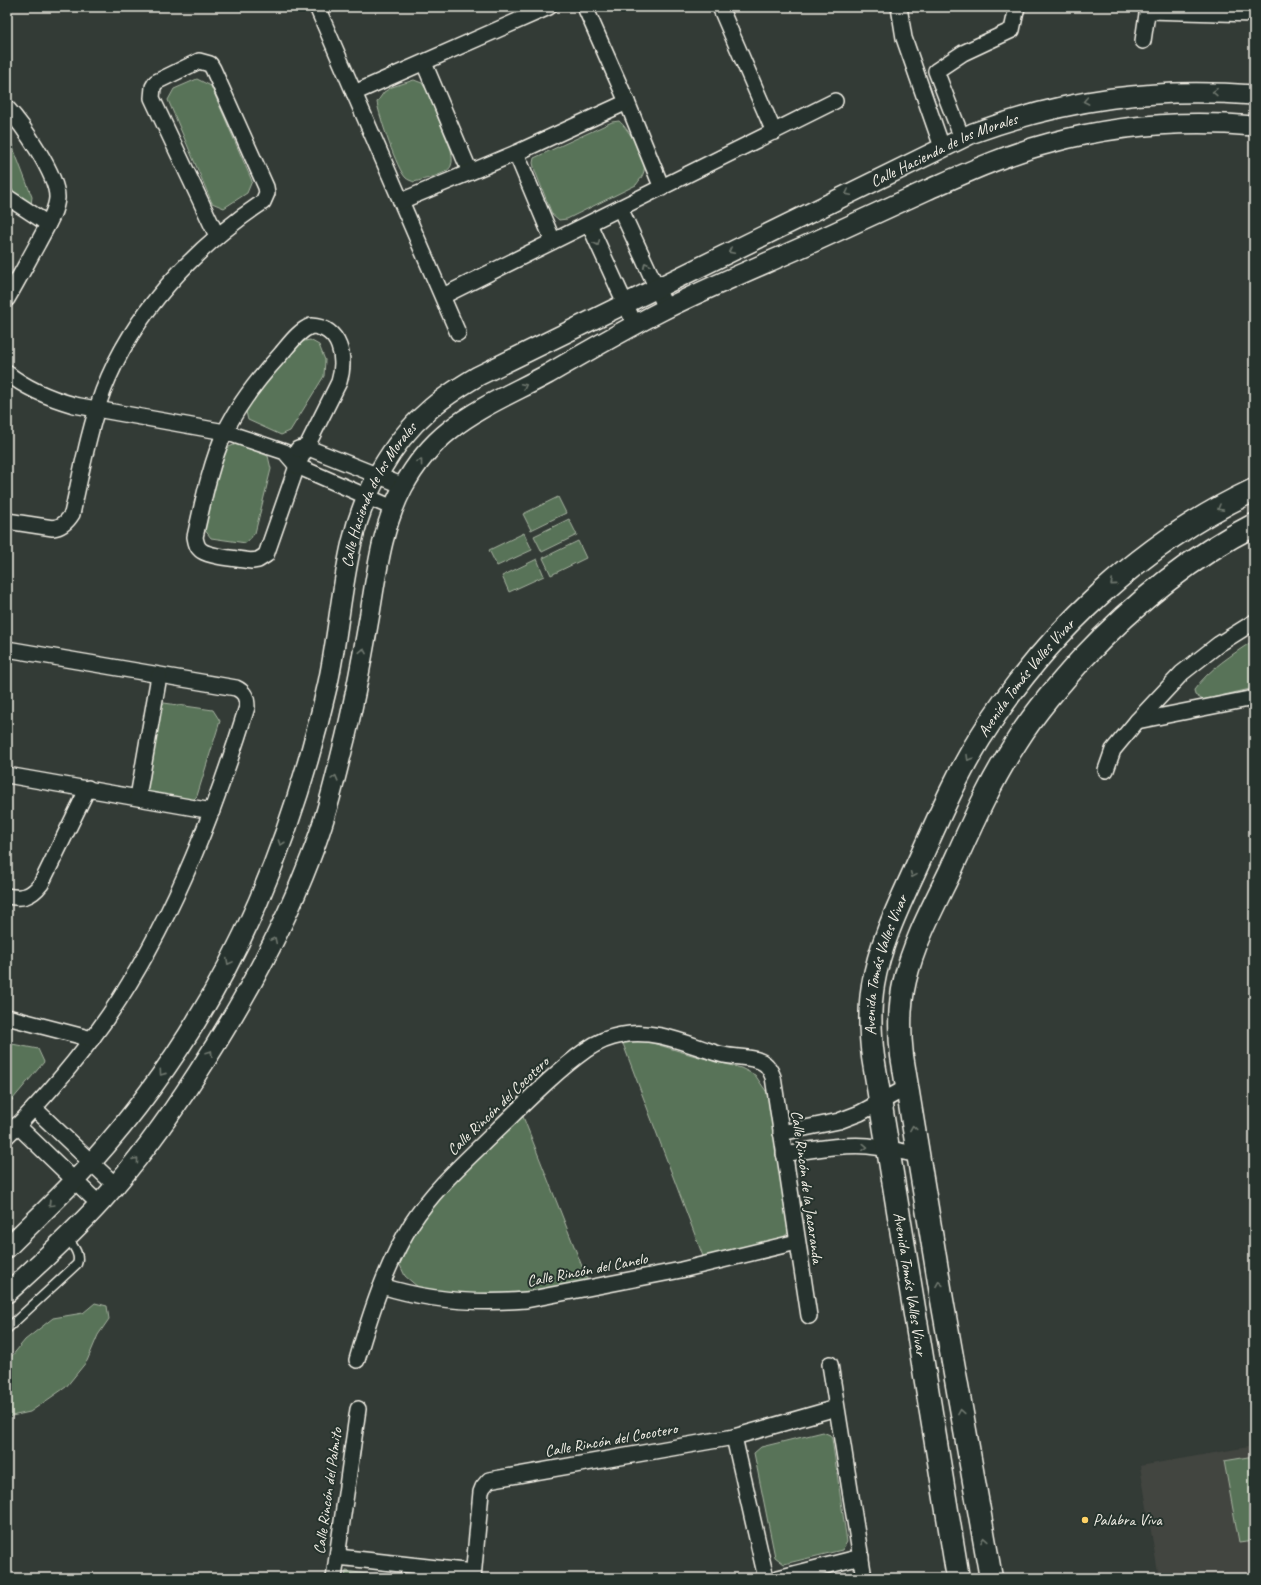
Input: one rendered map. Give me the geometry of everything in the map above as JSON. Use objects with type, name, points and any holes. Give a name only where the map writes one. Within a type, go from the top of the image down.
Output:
[{"type":"main road","name":"Avenida Tomás Valles Vivar","points":[[958,1578],[887,1149],[870,1032],[872,993],[878,961],[888,933],[950,795],[980,739],[999,710],[1031,667],[1066,628],[1142,558],[1185,528],[1254,490]]},
{"type":"main road","name":"Avenida Tomás Valles Vivar","points":[[991,1578],[906,1088],[900,1034],[900,1012],[905,979],[928,919],[971,825],[1016,742],[1041,706],[1096,644],[1136,606],[1173,576],[1200,557],[1254,525]]},
{"type":"street","points":[[317,7],[458,333]]},
{"type":"street","points":[[354,93],[549,7]]},
{"type":"street","points":[[585,7],[627,102],[662,188]]},
{"type":"street","points":[[899,7],[904,38],[942,147]]},
{"type":"street","points":[[962,138],[936,71],[963,53],[1012,30],[1017,7]]},
{"type":"street","points":[[722,8],[774,132]]},
{"type":"street","points":[[1143,41],[1148,9],[1254,14]]},
{"type":"street","points":[[7,521],[53,528],[59,527],[69,519],[72,514],[97,408],[113,368],[124,346],[144,316],[179,273],[217,236],[263,202],[267,193],[266,187],[213,68],[210,64],[199,61],[156,82],[153,87],[152,98],[217,236]]},
{"type":"street","points":[[424,63],[470,172]]},
{"type":"street","name":"Calle Hacienda de los Morales","points":[[7,1248],[75,1181],[116,1135],[154,1084],[213,992],[257,904],[294,806],[316,734],[323,705],[335,647],[352,539],[367,497],[388,458],[411,428],[426,412],[459,387],[478,376],[962,138],[1021,116],[1092,100],[1128,95],[1182,92],[1226,92],[1254,95]]},
{"type":"street","points":[[401,201],[516,153],[627,102]]},
{"type":"street","points":[[443,296],[835,102]]},
{"type":"street","points":[[7,108],[24,127],[54,182],[57,191],[57,199],[48,224],[7,299]]},
{"type":"street","name":"Calle Hacienda de los Morales","points":[[7,1293],[67,1237],[99,1204],[149,1143],[176,1106],[231,1020],[253,982],[310,859],[325,816],[344,746],[352,709],[378,562],[387,525],[393,508],[404,486],[417,464],[432,446],[447,432],[484,407],[666,308],[988,163],[1032,148],[1083,135],[1137,126],[1204,123],[1254,126]]},
{"type":"street","points":[[516,153],[554,241]]},
{"type":"street","points":[[7,197],[48,224]]},
{"type":"street","points":[[620,208],[666,308]]},
{"type":"street","points":[[589,224],[635,325]]},
{"type":"street","points":[[316,326],[326,330],[336,340],[342,352],[343,361],[339,382],[306,447],[284,500],[268,550],[263,558],[252,561],[209,554],[202,551],[196,543],[195,538],[213,466],[226,432],[248,394],[271,365],[301,332],[306,328],[316,326]]},
{"type":"street","points":[[7,373],[34,391],[52,399],[74,405],[226,432],[285,452],[297,466],[393,508]]},
{"type":"street","points":[[285,452],[306,447],[404,486]]},
{"type":"street","points":[[1106,770],[1114,750],[1137,721],[1182,672],[1219,644],[1254,622]]},
{"type":"street","points":[[7,649],[236,688],[245,695],[246,707],[228,766],[212,811],[170,908],[119,1000],[92,1039],[34,1108],[12,1130],[75,1181],[99,1204]]},
{"type":"street","points":[[138,797],[159,676]]},
{"type":"street","points":[[1137,721],[1254,698]]},
{"type":"street","points":[[323,705],[352,709]]},
{"type":"street","points":[[7,774],[212,811]]},
{"type":"street","points":[[7,896],[17,898],[24,897],[36,891],[88,788]]},
{"type":"street","points":[[7,1017],[92,1039]]},
{"type":"street","name":"Calle Rincón del Cocotero","points":[[357,1360],[370,1315],[404,1237],[413,1221],[453,1174],[542,1087],[587,1049],[621,1034],[638,1033],[666,1037],[723,1055],[756,1060],[766,1064]]},
{"type":"street","name":"Calle Rincón de la Jacaranda","points":[[766,1064],[773,1077],[809,1316]]},
{"type":"street","points":[[781,1133],[839,1121],[860,1114],[906,1088]]},
{"type":"street","points":[[34,1108],[115,1185]]},
{"type":"street","points":[[839,1121],[846,1146]]},
{"type":"street","points":[[784,1154],[846,1146],[867,1146],[918,1155]]},
{"type":"street","name":"Calle Rincón del Canelo","points":[[382,1286],[410,1295],[450,1300],[505,1302],[526,1300],[681,1270],[797,1242]]},
{"type":"street","points":[[830,1364],[864,1578]]},
{"type":"street","name":"Calle Rincón del Cocotero","points":[[473,1575],[481,1492],[489,1480],[734,1437],[836,1408]]},
{"type":"street","name":"Calle Rincón del Palmito","points":[[334,1578],[358,1409]]},
{"type":"street","points":[[734,1437],[766,1578]]},
{"type":"street","points":[[338,1557],[473,1575]]},
{"type":"street","points":[[778,1578],[861,1557]]},
{"type":"lane","points":[[7,1330],[77,1264],[79,1259],[78,1254],[67,1237]]},
{"type":"shaded area","points":[[1254,1446],[1254,1578],[1159,1578],[1140,1466]]},
{"type":"green space","points":[[197,79],[211,86],[252,181],[247,193],[224,208],[212,203],[168,100],[174,89]]},
{"type":"green space","points":[[414,80],[422,83],[427,91],[451,150],[452,160],[451,166],[445,172],[414,182],[406,178],[398,165],[378,109],[377,102],[384,92],[392,87]]},
{"type":"green space","points":[[619,121],[632,137],[640,152],[644,166],[643,175],[636,185],[567,219],[559,220],[552,214],[535,171],[533,163],[534,158],[612,122]]},
{"type":"green space","points":[[7,132],[32,197],[31,205],[7,189]]},
{"type":"green space","points":[[310,340],[319,345],[325,360],[324,376],[290,431],[281,435],[248,420],[245,408],[299,342]]},
{"type":"green space","points":[[236,444],[268,456],[271,469],[255,533],[246,543],[211,538],[204,529],[211,489],[224,449]]},
{"type":"green space","points":[[558,497],[566,513],[531,530],[523,514]]},
{"type":"green space","points":[[569,519],[577,535],[542,552],[534,536]]},
{"type":"green space","points":[[524,533],[532,550],[497,566],[489,550]]},
{"type":"green space","points":[[578,541],[586,558],[551,575],[543,558]]},
{"type":"green space","points":[[537,559],[544,576],[509,592],[502,576]]},
{"type":"green space","points":[[1254,640],[1254,688],[1203,700],[1195,695],[1194,690],[1207,675],[1222,662]]},
{"type":"green space","points":[[164,703],[213,710],[220,721],[197,796],[190,803],[149,797],[142,788],[155,710]]},
{"type":"green space","points":[[622,1041],[646,1041],[741,1068],[755,1075],[768,1094],[789,1232],[778,1242],[704,1259]]},
{"type":"green space","points":[[7,1043],[38,1049],[44,1062],[7,1106]]},
{"type":"green space","points":[[522,1114],[589,1284],[539,1298],[443,1293],[419,1288],[405,1276],[399,1263],[422,1216]]},
{"type":"green space","points":[[95,1303],[107,1306],[109,1319],[98,1335],[87,1361],[66,1387],[30,1412],[7,1417],[7,1362],[25,1340],[53,1318],[83,1313]]},
{"type":"green space","points":[[823,1432],[830,1435],[832,1439],[847,1542],[842,1550],[784,1564],[775,1557],[754,1453],[761,1447]]},
{"type":"green space","points":[[1254,1456],[1254,1540],[1239,1542],[1224,1461]]},
{"type":"green space","points":[[346,1571],[395,1578],[345,1578]]},
{"type":"place","name":"Palabra Viva","points":[[1085,1520]]}]
